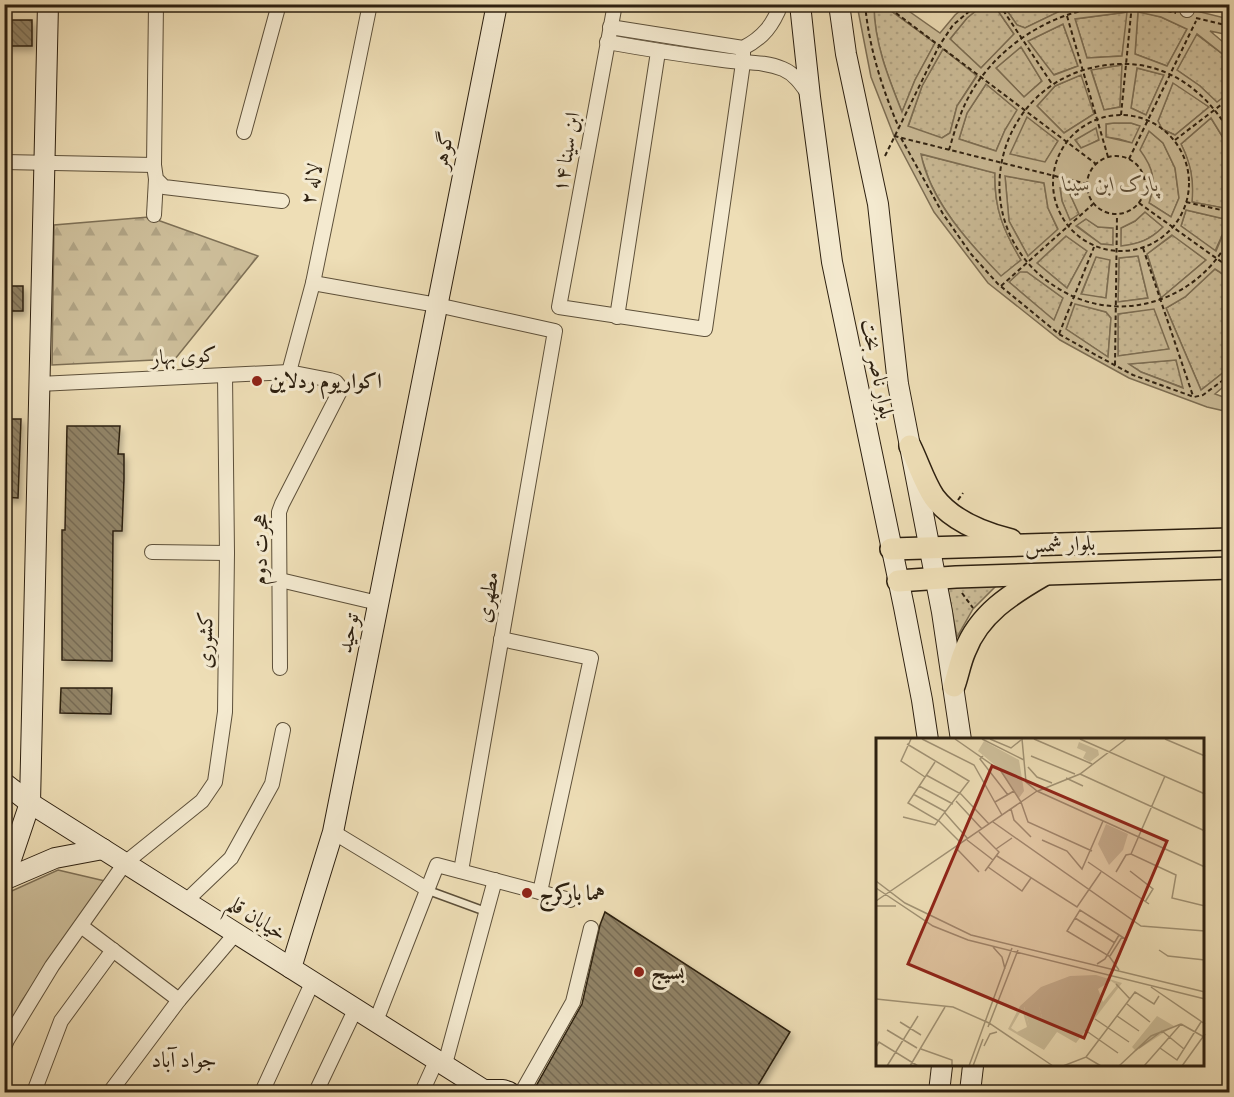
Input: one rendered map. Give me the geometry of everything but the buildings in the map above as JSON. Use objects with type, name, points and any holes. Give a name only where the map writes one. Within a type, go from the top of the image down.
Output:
[{"type":"main road","points":[[5,878],[30,803],[48,4]]},
{"type":"main road","name":"گوهر","points":[[437,305],[496,4]]},
{"type":"main road","name":"بلوار ناصر بخت","points":[[800,4],[832,262],[922,700],[928,738]]},
{"type":"main road","name":"بلوار ناصر بخت","points":[[839,4],[846,54],[873,180],[898,384],[936,579],[961,738]]},
{"type":"main road","name":"توحید","points":[[291,968],[333,832],[437,305]]},
{"type":"main road","points":[[910,446],[933,495],[950,513],[961,521],[991,535],[1029,544]]},
{"type":"main road","name":"بلوار شمس","points":[[891,549],[1230,539]]},
{"type":"main road","name":"بلوار شمس","points":[[898,581],[1230,568]]},
{"type":"main road","points":[[954,687],[965,650],[985,617],[1016,591],[1047,574]]},
{"type":"main road","name":"خیابان قلم","points":[[4,783],[30,803],[482,1090]]},
{"type":"main road","points":[[4,843],[30,803]]},
{"type":"main road","points":[[5,878],[55,858],[103,849]]},
{"type":"main road","points":[[939,1092],[942,1067]]},
{"type":"main road","points":[[970,1092],[973,1067]]},
{"type":"main road","points":[[482,1090],[509,1092]]},
{"type":"street","points":[[154,216],[158,177],[156,4]]},
{"type":"street","points":[[243,132],[279,4]]},
{"type":"street","name":"لاله ۲","points":[[289,372],[313,283],[369,4]]},
{"type":"street","name":"ابن سینا ۱۴","points":[[615,4],[560,307],[617,317]]},
{"type":"street","points":[[610,27],[742,48],[758,41],[770,27],[781,4]]},
{"type":"street","points":[[607,42],[742,63],[768,64],[786,70],[798,79],[810,97]]},
{"type":"street","points":[[658,51],[617,317],[705,329],[742,63],[742,48]]},
{"type":"street","points":[[4,162],[44,163],[158,177],[282,201]]},
{"type":"street","points":[[313,283],[437,305]]},
{"type":"street","name":"مطهری","points":[[437,305],[555,331],[461,871]]},
{"type":"street","name":"کوی بهار","points":[[39,384],[289,372],[330,380]]},
{"type":"street","name":"کشوری","points":[[4,1047],[52,966],[126,863],[202,801],[215,782],[225,712],[227,553],[225,375]]},
{"type":"street","name":"هجرت دوم","points":[[280,668],[279,512],[340,391],[336,382],[330,380]]},
{"type":"street","points":[[152,552],[227,553]]},
{"type":"street","points":[[280,580],[378,603]]},
{"type":"street","points":[[501,639],[591,658],[540,892]]},
{"type":"street","points":[[186,901],[231,858],[272,784],[283,730]]},
{"type":"street","points":[[333,832],[427,890]]},
{"type":"street","points":[[376,1021],[437,865],[570,900]]},
{"type":"street","points":[[422,1092],[441,1062],[495,880]]},
{"type":"street","points":[[81,926],[179,1000]]},
{"type":"street","points":[[522,1092],[573,1002],[591,928]]},
{"type":"street","points":[[110,1092],[179,1000],[236,933]]},
{"type":"street","points":[[34,1092],[61,1021],[113,950]]},
{"type":"street","points":[[262,1092],[313,981]]},
{"type":"street","points":[[316,1092],[356,1008]]},
{"type":"lane","points":[[427,890],[486,912]]},
{"type":"path","points":[[865,4],[874,60],[899,128]]},
{"type":"path","points":[[884,4],[1096,164]]},
{"type":"path","points":[[873,180],[939,46],[953,25],[978,4]]},
{"type":"path","points":[[999,4],[1052,84]]},
{"type":"path","points":[[949,150],[967,101],[992,63],[1048,22],[1125,4]]},
{"type":"path","points":[[1121,115],[1132,4]]},
{"type":"path","points":[[1129,159],[1170,74],[1191,11]]},
{"type":"path","points":[[1067,16],[1108,157]]},
{"type":"path","points":[[1230,133],[1215,109],[1202,95],[1187,83],[1170,74],[1126,63],[1104,64],[1082,69],[1052,84],[1024,110],[1006,144],[1001,163],[1000,194],[1006,226],[1027,262],[1041,277],[1056,288],[1087,302],[1116,306],[1138,305],[1160,300],[1192,284],[1217,259],[1230,237]]},
{"type":"path","points":[[1174,141],[1230,98]]},
{"type":"path","points":[[1121,115],[1148,121],[1162,129],[1174,141],[1182,155],[1189,186],[1181,216],[1164,236],[1143,248],[1116,251],[1094,246],[1080,238],[1068,226],[1056,202],[1053,176],[1060,152],[1075,133],[1097,119],[1121,115]]},
{"type":"path","points":[[894,136],[1087,184]]},
{"type":"path","points":[[901,138],[943,214],[971,254],[1001,286],[1059,333],[1133,375],[1194,397],[1203,395],[1230,375]]},
{"type":"path","points":[[1118,156],[1129,159],[1141,171],[1145,187],[1139,203],[1129,212],[1117,215],[1100,210],[1093,204],[1088,194],[1089,173],[1096,164],[1108,157],[1118,156]]},
{"type":"path","points":[[1186,202],[1230,212]]},
{"type":"path","points":[[1139,203],[1230,268]]},
{"type":"path","points":[[1001,286],[1093,204]]},
{"type":"path","points":[[1115,365],[1117,215]]},
{"type":"path","points":[[1059,333],[1094,246]]},
{"type":"path","points":[[1143,248],[1194,397]]},
{"type":"green space","name":"پارک ابن سینا","points":[[1059,4],[1071,5],[1072,8],[1094,4],[1172,5],[1229,19],[1229,35],[1210,31],[1229,47],[1229,59],[1197,34],[1177,70],[1200,86],[1217,102],[1229,93],[1229,104],[1222,110],[1229,125],[1229,157],[1227,144],[1211,118],[1181,144],[1191,172],[1192,202],[1229,209],[1229,220],[1229,249],[1224,257],[1229,261],[1229,278],[1215,269],[1185,297],[1166,308],[1201,390],[1229,368],[1229,382],[1215,394],[1229,399],[1229,412],[1207,407],[1129,378],[1060,340],[988,283],[934,212],[894,136],[871,77],[857,5],[874,5],[879,46],[902,112],[915,80],[935,43],[883,5],[900,5],[940,33],[967,5],[983,5],[967,18],[950,39],[981,68],[1014,34],[994,5],[1003,5],[1017,25],[1025,28],[1060,11]],"holes":[[[1127,12],[1122,56],[1087,58],[1075,19]],[[1138,12],[1161,17],[1187,29],[1167,66],[1135,54]],[[1063,24],[1078,66],[1054,75],[1028,41]],[[1021,47],[1042,81],[1024,97],[996,68]],[[943,49],[977,76],[957,106],[950,133],[942,138],[908,126],[922,86]],[[1122,65],[1120,107],[1104,110],[1091,70]],[[1137,68],[1164,75],[1146,115],[1131,108]],[[1081,75],[1094,114],[1064,133],[1037,106],[1055,86]],[[1173,83],[1209,107],[1175,135],[1162,129],[1158,121]],[[986,84],[1017,110],[996,151],[959,139],[967,113]],[[1027,117],[1058,141],[1045,162],[1010,154]],[[1131,123],[1140,126],[1132,143],[1106,137],[1106,124]],[[1096,128],[1099,140],[1081,148],[1075,140]],[[1149,131],[1163,143],[1175,168],[1179,198],[1171,217],[1149,203],[1153,188],[1151,169],[1140,150]],[[921,154],[995,173],[998,208],[1009,239],[1021,260],[1001,276],[952,220],[933,188]],[[1005,176],[1044,183],[1048,208],[1058,229],[1028,256],[1009,221]],[[1060,188],[1068,190],[1079,214],[1070,220],[1062,201]],[[1186,210],[1229,220],[1216,251],[1181,226]],[[1145,212],[1163,227],[1144,241],[1121,246],[1121,228],[1135,221]],[[1086,219],[1098,227],[1113,228],[1113,245],[1101,244],[1076,226]],[[1172,235],[1206,260],[1161,298],[1147,254]],[[1066,236],[1087,251],[1067,288],[1037,263]],[[1138,256],[1148,298],[1118,302],[1119,258]],[[1096,257],[1110,260],[1106,298],[1081,294]],[[1020,272],[1027,272],[1063,298],[1054,320],[1009,282]],[[1075,304],[1106,312],[1111,318],[1108,357],[1066,329]],[[1154,309],[1169,349],[1118,356],[1118,314]],[[1176,360],[1183,388],[1141,372],[1129,364]]]},
{"type":"green space","points":[[874,5],[883,5],[935,43],[915,80],[902,112],[879,46]]},
{"type":"green space","points":[[983,5],[994,5],[1014,34],[981,68],[950,39],[967,18]]},
{"type":"green space","points":[[1003,5],[1059,5],[1061,11],[1025,28],[1017,25]]},
{"type":"green space","points":[[1138,11],[1161,17],[1187,29],[1167,66],[1135,54]]},
{"type":"green space","points":[[1128,12],[1122,56],[1087,58],[1075,19]]},
{"type":"green space","points":[[1063,24],[1078,66],[1053,75],[1028,41]]},
{"type":"green space","points":[[1196,34],[1229,59],[1229,93],[1217,103],[1200,86],[1177,70]]},
{"type":"green space","points":[[1021,46],[1042,81],[1024,97],[996,68]]},
{"type":"green space","points":[[943,49],[977,75],[957,106],[950,133],[942,138],[908,127],[922,86]]},
{"type":"green space","points":[[1122,65],[1120,107],[1104,110],[1091,69]]},
{"type":"green space","points":[[1137,68],[1164,75],[1146,115],[1131,108]]},
{"type":"green space","points":[[1082,74],[1094,114],[1064,133],[1037,106],[1055,86]]},
{"type":"green space","points":[[1173,82],[1209,107],[1175,135],[1162,129],[1158,121]]},
{"type":"green space","points":[[986,84],[1018,110],[1005,130],[996,151],[959,139],[967,113]]},
{"type":"green space","points":[[1027,116],[1058,141],[1045,163],[1009,154]]},
{"type":"green space","points":[[1211,118],[1227,144],[1230,157],[1229,209],[1192,202],[1191,172],[1181,144]]},
{"type":"green space","points":[[1131,123],[1141,126],[1132,143],[1106,137],[1106,124]]},
{"type":"green space","points":[[1096,127],[1100,139],[1082,149],[1075,140]]},
{"type":"green space","points":[[1149,131],[1163,143],[1175,168],[1179,198],[1171,217],[1149,203],[1153,182],[1151,170],[1139,151]]},
{"type":"green space","points":[[920,154],[995,173],[998,208],[1009,239],[1021,260],[1001,277],[945,209],[931,184]]},
{"type":"green space","points":[[1005,176],[1044,183],[1048,208],[1058,230],[1028,256],[1009,221]]},
{"type":"green space","points":[[1060,187],[1068,189],[1079,214],[1070,221],[1062,201]]},
{"type":"green space","points":[[1186,210],[1229,220],[1215,251],[1181,226]]},
{"type":"green space","points":[[1145,212],[1163,227],[1143,241],[1120,246],[1121,228],[1135,221]]},
{"type":"green space","points":[[149,217],[258,256],[175,359],[52,365],[54,225]]},
{"type":"green space","points":[[1086,219],[1098,227],[1114,228],[1113,245],[1101,244],[1076,225]]},
{"type":"green space","points":[[1173,235],[1206,260],[1161,298],[1147,254]]},
{"type":"green space","points":[[1066,236],[1087,251],[1067,288],[1037,263]]},
{"type":"green space","points":[[1138,256],[1148,298],[1118,302],[1119,258]]},
{"type":"green space","points":[[1096,257],[1110,259],[1106,298],[1081,295]]},
{"type":"green space","points":[[1215,269],[1229,278],[1229,368],[1201,390],[1166,308],[1185,297]]},
{"type":"green space","points":[[1020,271],[1027,272],[1063,298],[1054,321],[1009,282]]},
{"type":"green space","points":[[1074,303],[1106,312],[1111,318],[1108,357],[1066,329]]},
{"type":"green space","points":[[1154,308],[1170,349],[1118,356],[1118,314]]},
{"type":"green space","points":[[1176,360],[1184,388],[1141,372],[1128,364]]},
{"type":"green space","points":[[947,585],[997,585],[973,609],[957,637]]},
{"type":"green space","points":[[58,870],[105,881],[21,1002],[5,1037],[5,894]]},
{"type":"place","name":"اکواریوم ردلاین","points":[[257,381]]},
{"type":"place","name":"هما بارکرج","points":[[527,893]]},
{"type":"place","name":"بسیج","points":[[639,972]]},
{"type":"district","name":"جواد آباد","points":[[184,1059]]}]
